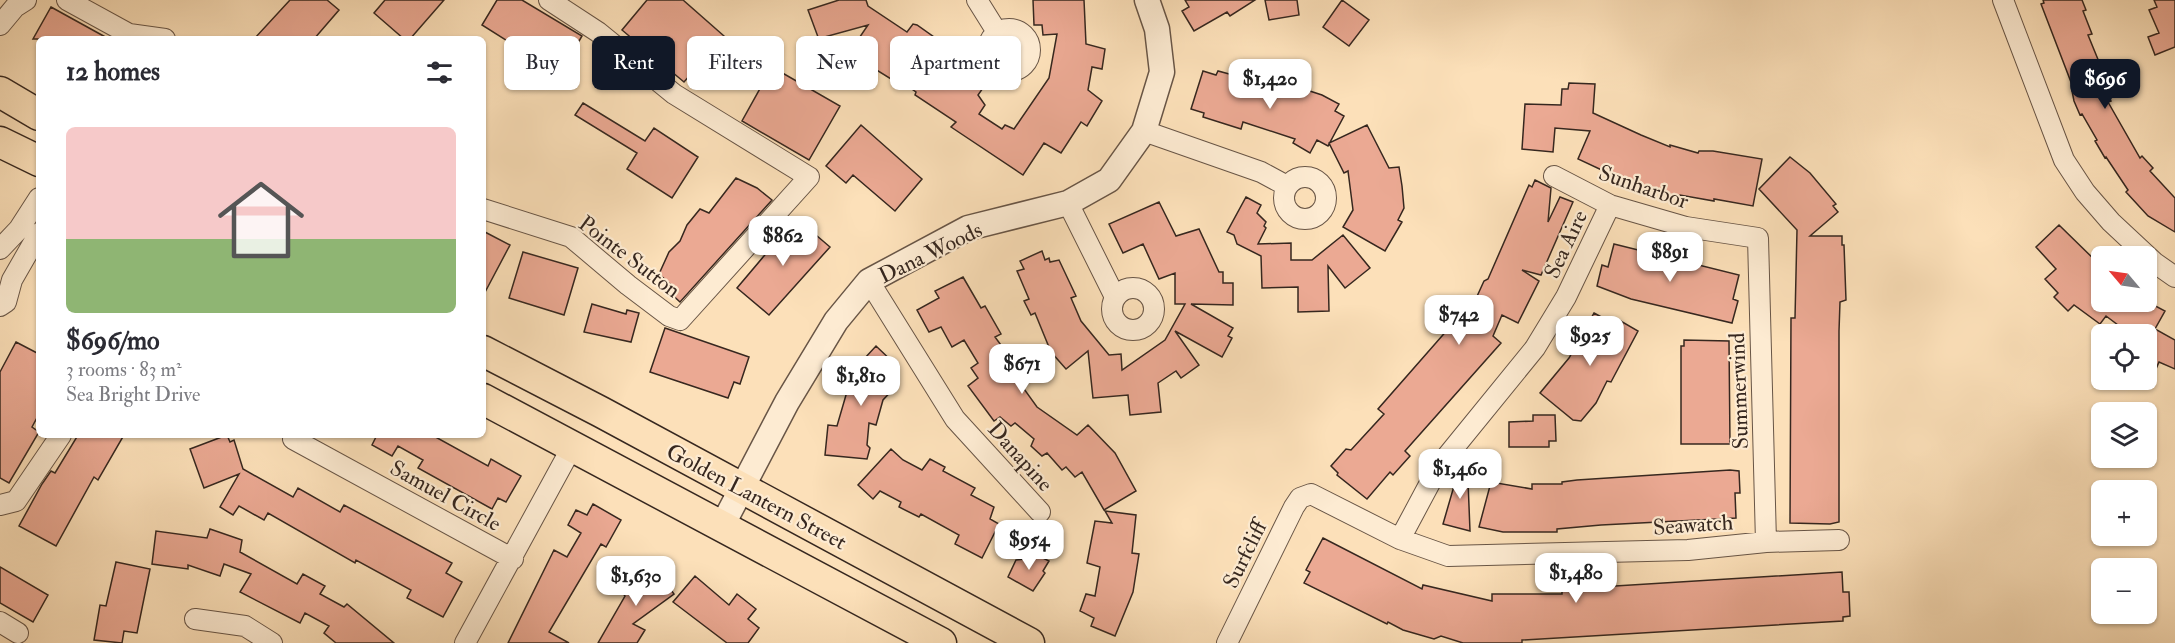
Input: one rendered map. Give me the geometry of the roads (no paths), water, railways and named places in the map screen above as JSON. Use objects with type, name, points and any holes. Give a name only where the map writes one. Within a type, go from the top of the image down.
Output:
[{"type":"main road","points":[[0,92],[36,113]]},
{"type":"main road","points":[[0,142],[36,160]]},
{"type":"main road","name":"Golden Lantern Street","points":[[486,353],[1029,643]]},
{"type":"main road","name":"Golden Lantern Street","points":[[486,401],[941,643]]},
{"type":"street","points":[[0,26],[15,7],[26,0]]},
{"type":"street","points":[[67,0],[129,34],[143,36]]},
{"type":"street","name":"Pointe Sutton","points":[[486,210],[571,237],[636,291],[669,316],[680,320],[809,177],[674,94],[598,32],[549,0]]},
{"type":"street","points":[[977,0],[997,32]]},
{"type":"street","name":"Dana Woods","points":[[722,526],[787,402],[836,321],[869,281],[968,228],[1068,202],[1109,180],[1144,131],[1162,72],[1157,28],[1147,0]]},
{"type":"street","points":[[2003,0],[2064,160],[2085,192],[2111,222],[2155,263],[2175,277]]},
{"type":"street","points":[[1144,131],[1260,172],[1287,186]]},
{"type":"street","name":"Sunharbor","points":[[1554,176],[1610,205],[1686,227],[1758,238]]},
{"type":"street","points":[[1068,202],[1115,297]]},
{"type":"street","points":[[0,249],[19,229],[36,203]]},
{"type":"street","name":"Sea Aire","points":[[1400,539],[1439,466],[1535,348],[1566,297],[1610,205]]},
{"type":"street","points":[[0,306],[6,302],[12,280],[36,238]]},
{"type":"street","name":"Summerwind","points":[[1758,238],[1767,542]]},
{"type":"street","name":"Danapine","points":[[869,281],[955,419],[1040,512]]},
{"type":"street","points":[[0,505],[16,501],[59,438]]},
{"type":"street","name":"Samuel Circle","points":[[293,439],[513,559]]},
{"type":"street","points":[[465,643],[513,559],[572,447]]},
{"type":"street","name":"Seawatch","points":[[1311,494],[1400,539],[1448,556],[1688,550],[1767,542],[1839,540]]},
{"type":"street","name":"Surfcliff","points":[[1227,643],[1294,507],[1300,498],[1311,494]]},
{"type":"street","points":[[195,619],[245,626],[272,643]]},
{"type":"street","points":[[0,622],[18,633]]}]
